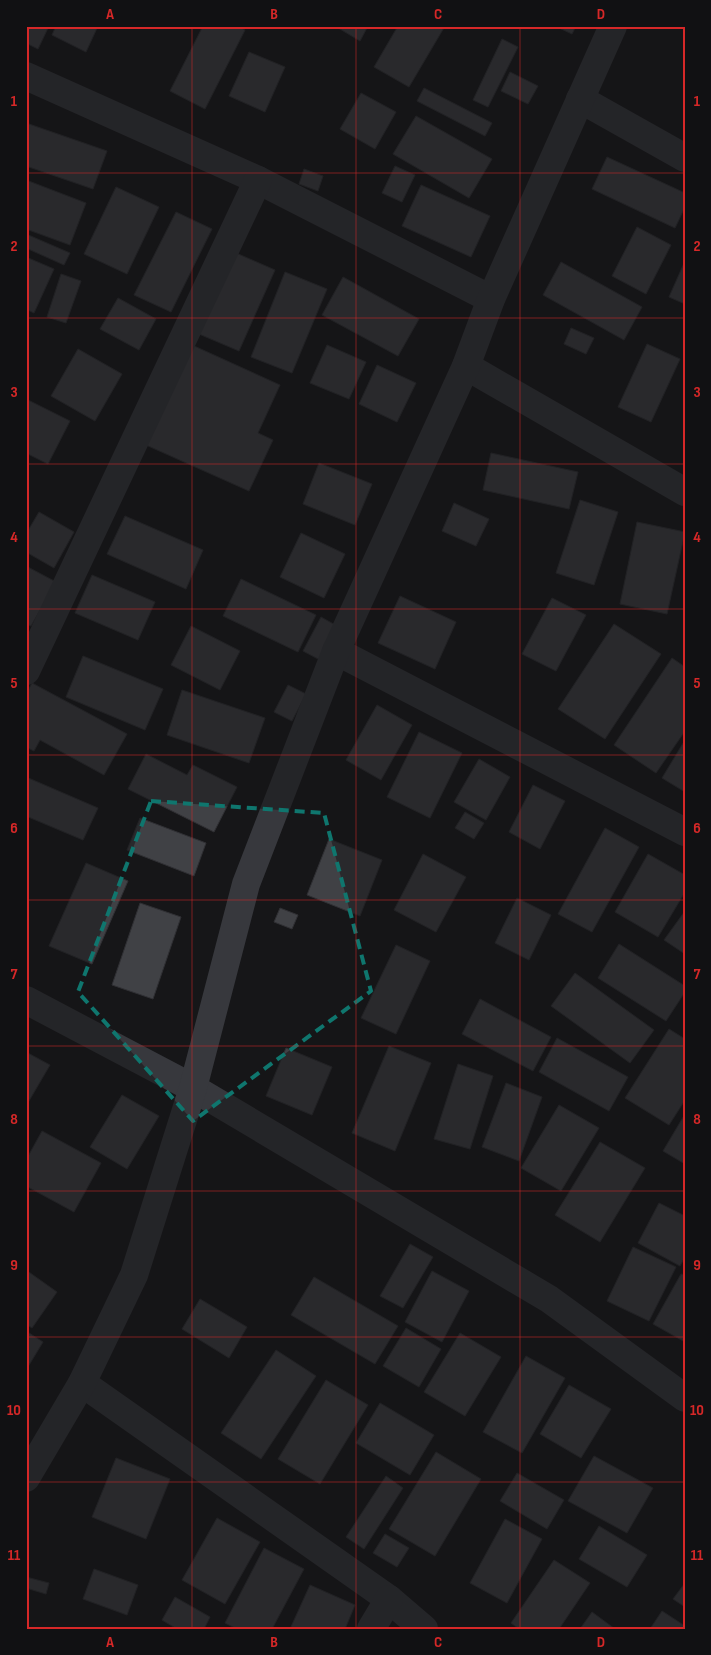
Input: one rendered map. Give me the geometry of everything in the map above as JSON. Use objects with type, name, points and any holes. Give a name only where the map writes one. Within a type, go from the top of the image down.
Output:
[{"type":"street","points":[[26,1478],[82,1383],[134,1275],[193,1088],[246,884],[336,651],[466,366],[491,299],[613,26]]},
{"type":"street","points":[[26,76],[258,180],[491,299]]},
{"type":"street","points":[[580,99],[685,158]]},
{"type":"street","points":[[26,672],[258,180]]},
{"type":"street","points":[[466,366],[685,492]]},
{"type":"street","points":[[336,651],[685,832]]},
{"type":"street","points":[[26,1000],[193,1088],[549,1299],[685,1398]]},
{"type":"street","points":[[82,1383],[389,1600],[424,1629]]},
{"type":"street","points":[[371,1629],[389,1600]]},
{"type":"highlighted area","points":[[151,801],[324,813],[371,991],[193,1121],[78,992]]},
{"type":"building","points":[[26,26],[49,26],[38,49],[26,43]]},
{"type":"building","points":[[56,26],[98,26],[86,52],[52,35]]},
{"type":"building","points":[[203,26],[238,26],[245,30],[205,109],[170,91]]},
{"type":"building","points":[[335,26],[368,26],[360,41]]},
{"type":"building","points":[[398,26],[445,26],[409,87],[374,67]]},
{"type":"building","points":[[555,26],[576,26],[572,34]]},
{"type":"building","points":[[502,39],[518,47],[488,107],[473,100]]},
{"type":"building","points":[[249,52],[285,67],[265,112],[229,96]]},
{"type":"building","points":[[510,72],[538,86],[528,104],[501,91]]},
{"type":"building","points":[[424,88],[492,123],[485,136],[417,101]]},
{"type":"building","points":[[361,93],[396,112],[375,149],[340,129]]},
{"type":"building","points":[[416,116],[492,159],[469,198],[393,154]]},
{"type":"building","points":[[26,123],[107,151],[93,189],[26,166]]},
{"type":"building","points":[[607,157],[685,193],[685,207],[675,228],[592,189]]},
{"type":"building","points":[[395,166],[415,175],[402,202],[382,193]]},
{"type":"building","points":[[304,169],[323,176],[318,191],[299,184]]},
{"type":"building","points":[[26,180],[86,203],[70,245],[26,229]]},
{"type":"building","points":[[421,185],[490,216],[471,257],[402,226]]},
{"type":"building","points":[[116,187],[159,207],[127,274],[84,254]]},
{"type":"building","points":[[176,212],[212,229],[171,312],[134,295]]},
{"type":"building","points":[[637,227],[671,245],[646,294],[612,276]]},
{"type":"building","points":[[26,234],[70,253],[64,265],[26,248]]},
{"type":"building","points":[[236,253],[275,270],[239,351],[199,334]]},
{"type":"building","points":[[26,257],[54,269],[34,313],[26,309]]},
{"type":"building","points":[[685,261],[685,304],[669,297]]},
{"type":"building","points":[[561,262],[642,307],[624,340],[543,295]]},
{"type":"building","points":[[285,272],[327,289],[292,373],[251,357]]},
{"type":"building","points":[[61,274],[81,281],[66,323],[47,317]]},
{"type":"building","points":[[343,277],[419,319],[398,356],[322,315]]},
{"type":"building","points":[[118,298],[156,319],[139,350],[100,329]]},
{"type":"building","points":[[571,328],[594,338],[586,354],[564,344]]},
{"type":"building","points":[[647,344],[680,359],[651,422],[618,407]]},
{"type":"building","points":[[192,345],[280,385],[258,433],[273,440],[249,491],[146,445]]},
{"type":"building","points":[[327,345],[366,362],[349,399],[310,383]]},
{"type":"building","points":[[78,349],[122,374],[95,421],[51,396]]},
{"type":"building","points":[[377,365],[416,383],[397,422],[359,404]]},
{"type":"building","points":[[26,399],[70,421],[48,464],[26,453]]},
{"type":"building","points":[[491,453],[578,472],[569,509],[483,490]]},
{"type":"building","points":[[319,463],[372,484],[355,525],[303,504]]},
{"type":"building","points":[[580,500],[618,512],[594,585],[556,573]]},
{"type":"building","points":[[454,503],[489,519],[476,546],[442,531]]},
{"type":"building","points":[[39,512],[74,532],[54,568],[26,552],[26,534]]},
{"type":"building","points":[[125,516],[203,550],[186,589],[107,554]]},
{"type":"building","points":[[637,522],[685,532],[667,614],[620,604]]},
{"type":"building","points":[[301,533],[345,554],[324,598],[280,577]]},
{"type":"building","points":[[26,566],[56,582],[31,626],[26,624]]},
{"type":"building","points":[[92,575],[155,602],[138,640],[75,613]]},
{"type":"building","points":[[241,579],[316,615],[298,652],[223,616]]},
{"type":"building","points":[[400,596],[456,622],[435,669],[378,643]]},
{"type":"building","points":[[552,598],[586,615],[556,671],[522,654]]},
{"type":"building","points":[[321,617],[337,626],[320,660],[303,651]]},
{"type":"building","points":[[614,624],[661,654],[605,739],[558,709]]},
{"type":"building","points":[[191,626],[240,651],[220,690],[171,665]]},
{"type":"building","points":[[83,656],[163,689],[145,730],[66,697]]},
{"type":"building","points":[[672,658],[685,667],[685,731],[656,773],[614,745]]},
{"type":"building","points":[[32,683],[127,734],[104,775],[40,740],[34,751],[26,747],[26,694]]},
{"type":"building","points":[[288,685],[306,694],[292,721],[274,712]]},
{"type":"building","points":[[182,690],[265,718],[249,763],[167,735]]},
{"type":"building","points":[[377,705],[412,725],[381,780],[346,760]]},
{"type":"building","points":[[419,732],[462,753],[430,818],[387,797]]},
{"type":"building","points":[[685,740],[685,792],[662,778]]},
{"type":"building","points":[[146,754],[187,775],[193,765],[237,787],[214,832],[128,789]]},
{"type":"building","points":[[479,759],[510,777],[486,820],[454,802]]},
{"type":"building","points":[[26,777],[98,808],[83,840],[26,816]]},
{"type":"building","points":[[533,785],[565,801],[540,849],[509,832]]},
{"type":"building","points":[[465,812],[484,823],[474,839],[455,828]]},
{"type":"building","points":[[140,818],[206,843],[194,876],[127,850]]},
{"type":"building","points":[[605,828],[639,847],[592,932],[558,914]]},
{"type":"building","points":[[329,839],[382,860],[360,916],[307,895]]},
{"type":"building","points":[[423,854],[466,877],[436,932],[394,910]]},
{"type":"building","points":[[648,854],[685,875],[685,892],[658,937],[615,912]]},
{"type":"building","points":[[86,863],[128,881],[92,964],[49,946]]},
{"type":"building","points":[[517,898],[551,915],[529,960],[495,943]]},
{"type":"building","points":[[140,903],[181,917],[153,999],[112,985]]},
{"type":"building","points":[[280,908],[298,915],[292,929],[274,922]]},
{"type":"building","points":[[685,911],[685,954],[664,940]]},
{"type":"building","points":[[619,944],[685,986],[685,992],[666,1021],[598,978]]},
{"type":"building","points":[[396,945],[430,961],[396,1034],[361,1018]]},
{"type":"building","points":[[575,973],[654,1030],[630,1063],[551,1006]]},
{"type":"building","points":[[480,999],[551,1037],[533,1071],[462,1034]]},
{"type":"building","points":[[669,1029],[685,1039],[685,1100],[669,1125],[625,1098]]},
{"type":"building","points":[[557,1038],[628,1077],[609,1111],[539,1072]]},
{"type":"building","points":[[389,1046],[431,1063],[395,1151],[352,1133]]},
{"type":"building","points":[[286,1048],[332,1067],[312,1115],[266,1096]]},
{"type":"building","points":[[26,1052],[50,1065],[26,1106]]},
{"type":"building","points":[[458,1064],[493,1076],[470,1149],[434,1139]]},
{"type":"building","points":[[506,1083],[542,1097],[519,1161],[482,1147]]},
{"type":"building","points":[[122,1095],[159,1116],[127,1169],[90,1147]]},
{"type":"building","points":[[559,1105],[599,1128],[561,1191],[521,1168]]},
{"type":"building","points":[[685,1114],[685,1164],[663,1151]]},
{"type":"building","points":[[42,1131],[101,1163],[74,1212],[26,1186],[26,1160]]},
{"type":"building","points":[[600,1142],[645,1168],[600,1242],[555,1215]]},
{"type":"building","points":[[659,1203],[685,1216],[685,1257],[680,1266],[638,1243]]},
{"type":"building","points":[[410,1244],[433,1257],[403,1308],[380,1296]]},
{"type":"building","points":[[633,1247],[676,1267],[649,1321],[607,1301]]},
{"type":"building","points":[[26,1270],[57,1292],[32,1328],[26,1324]]},
{"type":"building","points":[[432,1271],[469,1291],[442,1342],[405,1322]]},
{"type":"building","points":[[681,1274],[685,1275],[685,1342],[653,1324]]},
{"type":"building","points":[[314,1277],[398,1326],[375,1364],[291,1315]]},
{"type":"building","points":[[200,1299],[247,1327],[229,1358],[182,1329]]},
{"type":"building","points":[[406,1328],[441,1349],[419,1387],[383,1366]]},
{"type":"building","points":[[26,1331],[43,1342],[26,1370]]},
{"type":"building","points":[[460,1333],[501,1357],[465,1416],[424,1392]]},
{"type":"building","points":[[276,1350],[316,1376],[261,1459],[221,1433]]},
{"type":"building","points":[[526,1356],[565,1378],[522,1453],[483,1432]]},
{"type":"building","points":[[326,1380],[368,1405],[320,1484],[278,1459]]},
{"type":"building","points":[[569,1385],[611,1409],[581,1458],[540,1434]]},
{"type":"building","points":[[380,1403],[434,1435],[410,1475],[356,1443]]},
{"type":"building","points":[[436,1452],[481,1479],[435,1556],[389,1529]]},
{"type":"building","points":[[594,1456],[653,1488],[627,1533],[568,1501]]},
{"type":"building","points":[[116,1458],[170,1479],[146,1539],[92,1517]]},
{"type":"building","points":[[517,1473],[564,1500],[547,1529],[500,1501]]},
{"type":"building","points":[[386,1476],[403,1488],[364,1549],[346,1537]]},
{"type":"building","points":[[217,1518],[260,1542],[225,1604],[182,1580]]},
{"type":"building","points":[[505,1519],[542,1539],[507,1603],[470,1583]]},
{"type":"building","points":[[599,1526],[647,1555],[627,1587],[579,1559]]},
{"type":"building","points":[[385,1534],[409,1548],[397,1567],[373,1553]]},
{"type":"building","points":[[264,1548],[304,1569],[272,1629],[237,1629],[225,1623]]},
{"type":"building","points":[[554,1560],[590,1583],[559,1629],[519,1629],[511,1623]]},
{"type":"building","points":[[94,1569],[138,1585],[127,1615],[83,1599]]},
{"type":"building","points":[[26,1577],[49,1583],[46,1594],[26,1588]]},
{"type":"building","points":[[685,1583],[685,1607],[673,1599]]},
{"type":"building","points":[[310,1585],[355,1605],[345,1629],[290,1629]]},
{"type":"building","points":[[175,1597],[210,1617],[204,1629],[177,1629],[162,1620]]},
{"type":"building","points":[[662,1611],[685,1626],[685,1629],[650,1629]]},
{"type":"building","points":[[592,1612],[615,1629],[580,1629]]}]
